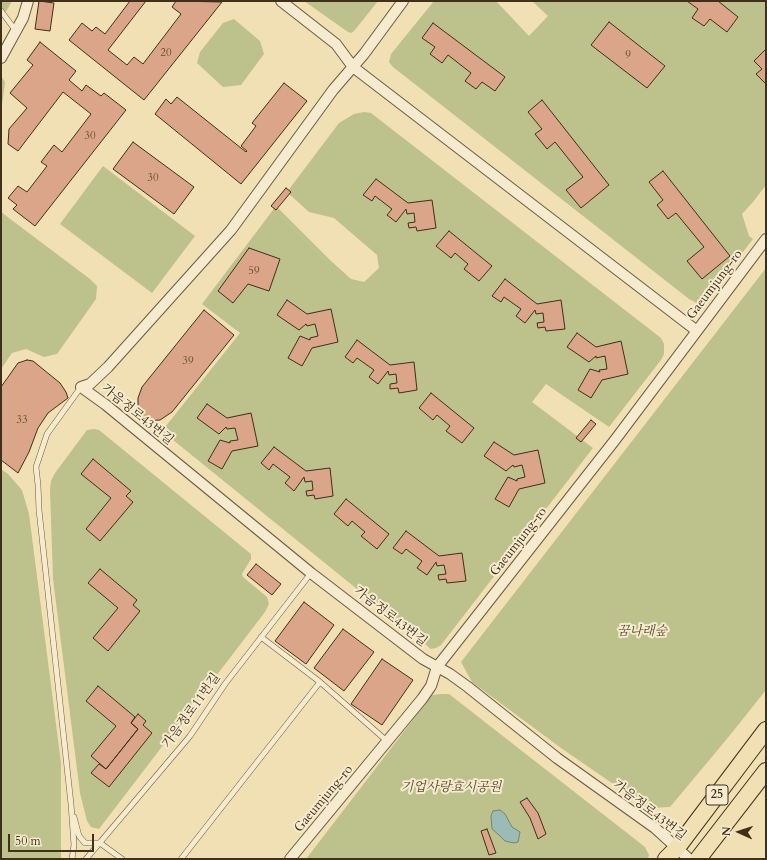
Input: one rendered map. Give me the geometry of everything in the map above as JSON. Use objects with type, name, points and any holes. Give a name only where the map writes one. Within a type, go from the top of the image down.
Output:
[{"type":"main road","name":"25","points":[[672,854],[766,730]]},
{"type":"main road","name":"25","points":[[698,859],[766,772]]},
{"type":"street","points":[[1,58],[23,18],[28,1]]},
{"type":"street","points":[[281,1],[336,44],[353,67],[697,331]]},
{"type":"street","points":[[81,387],[90,384],[108,366],[231,230],[333,90],[364,54],[403,1]]},
{"type":"street","name":"Gaeumjung-ro","points":[[290,859],[388,742],[431,686],[437,667],[615,440],[766,239]]},
{"type":"street","name":"가음정로43번길","points":[[81,387],[106,405],[311,573],[423,659],[462,683],[557,758],[655,828],[672,854],[689,859]]},
{"type":"lane","points":[[1,11],[16,32]]},
{"type":"lane","points":[[72,859],[74,845],[71,804],[39,510],[36,467],[47,434],[81,387]]},
{"type":"lane","name":"가음정로11번길","points":[[86,859],[190,736],[225,684],[311,573]]},
{"type":"lane","points":[[261,637],[320,682],[388,742]]},
{"type":"lane","points":[[181,859],[320,682]]},
{"type":"lane","points":[[71,804],[79,836],[85,843],[100,843],[122,859]]},
{"type":"green space","points":[[1,1],[12,1],[1,17]]},
{"type":"green space","points":[[304,1],[378,1],[351,33]]},
{"type":"green space","points":[[434,1],[496,1],[529,36],[548,16],[532,1],[766,1],[766,185],[742,214],[749,236],[753,239],[705,301],[697,303],[689,299],[393,67],[389,62],[391,54]]},
{"type":"green space","points":[[234,19],[260,41],[264,54],[241,85],[223,87],[197,63],[200,52],[223,23]]},
{"type":"green space","points":[[1,76],[5,82],[1,113]]},
{"type":"green space","points":[[364,112],[371,113],[661,338],[664,344],[664,354],[661,360],[609,427],[546,384],[532,402],[593,448],[441,645],[431,649],[162,431],[240,333],[202,304],[276,206],[351,279],[364,282],[379,268],[377,255],[334,218],[309,212],[287,192],[339,123],[354,114]]},
{"type":"green space","points":[[103,166],[195,236],[152,293],[60,224]]},
{"type":"green space","points":[[1,212],[90,279],[97,286],[96,299],[57,354],[44,357],[26,349],[12,353],[1,369]]},
{"type":"green space","name":"꿈나래숲","points":[[766,268],[766,690],[670,807],[648,808],[561,748],[472,682],[461,662]]},
{"type":"green space","points":[[87,430],[99,430],[251,554],[251,559],[242,574],[243,577],[267,597],[269,604],[265,612],[99,829],[91,827],[87,821],[80,793],[53,579],[50,490],[51,481],[55,473]]},
{"type":"green space","points":[[1,469],[8,474],[22,490],[29,514],[61,763],[61,859],[1,859]]},
{"type":"green space","name":"기업사랑효시공원","points":[[449,694],[645,847],[649,855],[648,859],[306,859],[432,695]]},
{"type":"water","points":[[500,810],[505,814],[512,827],[520,832],[518,842],[514,843],[505,841],[492,829],[491,816],[493,811]]},
{"type":"building","points":[[39,1],[54,3],[50,31],[35,29]]},
{"type":"building","points":[[130,1],[146,1],[108,50],[127,65],[134,57],[143,64],[181,14],[172,7],[176,1],[222,2],[144,100],[69,40],[82,23],[92,31],[96,27],[105,34]]},
{"type":"building","points":[[687,1],[718,1],[738,17],[727,32],[710,19],[704,26],[692,18],[698,9]]},
{"type":"building","points":[[609,22],[665,66],[647,88],[591,45]]},
{"type":"building","points":[[433,23],[505,77],[495,91],[482,82],[476,89],[465,81],[471,73],[448,55],[442,63],[430,54],[435,47],[422,38]]},
{"type":"building","points":[[40,42],[76,71],[69,80],[82,91],[86,85],[101,96],[104,93],[126,110],[35,226],[13,209],[17,205],[8,198],[18,186],[27,192],[47,166],[41,162],[54,145],[62,152],[91,114],[63,92],[18,151],[8,144],[9,129],[27,108],[10,93],[33,65],[27,60]]},
{"type":"building","points":[[766,49],[766,84],[756,74],[762,69],[754,61]]},
{"type":"building","points":[[284,83],[307,101],[241,184],[155,114],[166,99],[171,104],[177,97],[246,152],[247,151],[241,146],[256,126],[252,123]]},
{"type":"building","points":[[542,100],[609,185],[581,208],[566,190],[583,177],[555,142],[547,149],[535,134],[542,129],[528,112]]},
{"type":"building","points":[[133,142],[194,187],[174,214],[113,169]]},
{"type":"building","points":[[663,171],[730,256],[702,279],[687,261],[704,247],[676,213],[668,219],[657,205],[663,200],[649,182]]},
{"type":"building","points":[[376,179],[408,203],[432,200],[436,228],[417,231],[416,227],[409,228],[408,223],[415,222],[414,213],[407,214],[406,209],[396,222],[387,215],[392,209],[375,196],[372,201],[363,195]]},
{"type":"building","points":[[286,188],[291,192],[276,210],[271,206]]},
{"type":"building","points":[[449,231],[492,266],[479,281],[464,269],[468,264],[455,253],[451,258],[436,246]]},
{"type":"building","points":[[249,248],[280,259],[269,291],[248,284],[233,303],[218,291]]},
{"type":"building","points":[[505,279],[537,304],[561,300],[565,329],[546,331],[545,327],[538,328],[537,323],[544,322],[543,313],[536,314],[535,310],[525,323],[516,316],[521,309],[504,297],[501,302],[492,296]]},
{"type":"building","points":[[287,300],[307,314],[331,309],[338,342],[312,348],[302,366],[288,358],[300,336],[310,340],[310,338],[318,336],[315,324],[307,326],[306,324],[299,330],[277,315]]},
{"type":"building","points":[[204,310],[234,335],[172,412],[160,420],[147,421],[142,418],[138,411],[138,398],[142,387]]},
{"type":"building","points":[[577,333],[596,347],[621,341],[628,374],[602,380],[591,398],[578,390],[590,369],[600,372],[599,370],[607,369],[605,356],[596,358],[596,356],[589,362],[567,347]]},
{"type":"building","points":[[357,340],[390,365],[414,362],[417,390],[399,393],[398,388],[390,389],[390,384],[397,383],[396,374],[389,375],[388,371],[378,384],[369,377],[374,370],[357,358],[353,363],[345,357]]},
{"type":"building","points":[[27,360],[33,361],[60,383],[68,398],[48,413],[38,428],[29,452],[18,473],[1,460],[1,387],[18,363]]},
{"type":"building","points":[[431,393],[474,428],[462,443],[446,431],[450,426],[437,415],[433,420],[419,408]]},
{"type":"building","points":[[207,404],[227,418],[251,413],[258,446],[232,451],[222,469],[208,461],[220,440],[230,443],[230,441],[238,440],[235,428],[227,429],[226,427],[219,434],[197,418]]},
{"type":"building","points":[[591,420],[596,424],[581,442],[576,438]]},
{"type":"building","points":[[494,442],[514,455],[538,450],[545,483],[519,489],[509,507],[495,499],[508,477],[517,481],[517,479],[525,477],[522,465],[514,467],[513,465],[506,471],[484,456]]},
{"type":"building","points":[[274,447],[306,471],[330,468],[333,496],[315,499],[314,495],[307,496],[306,491],[313,490],[312,481],[305,482],[304,477],[294,491],[285,483],[290,477],[273,464],[269,470],[261,463]]},
{"type":"building","points":[[93,459],[131,491],[126,496],[133,502],[100,541],[86,529],[111,498],[81,474]]},
{"type":"building","points":[[346,499],[389,534],[377,549],[361,536],[365,532],[352,521],[348,526],[334,514]]},
{"type":"building","points":[[406,531],[439,556],[462,553],[466,581],[447,583],[446,579],[439,580],[438,575],[446,574],[444,565],[437,566],[436,562],[427,575],[417,568],[422,561],[406,549],[402,554],[393,548]]},
{"type":"building","points":[[256,564],[281,584],[272,595],[247,575]]},
{"type":"building","points":[[100,569],[137,600],[133,605],[140,611],[108,651],[93,638],[118,608],[88,583]]},
{"type":"building","points":[[304,602],[334,625],[306,664],[275,641]]},
{"type":"building","points":[[343,629],[374,652],[344,691],[314,668]]},
{"type":"building","points":[[382,659],[413,680],[382,725],[351,704]]},
{"type":"building","points":[[98,686],[135,717],[131,723],[138,729],[106,769],[91,756],[116,726],[86,701]]},
{"type":"building","points":[[138,714],[146,721],[143,725],[152,733],[109,787],[91,773],[99,764],[106,769],[138,729],[131,723]]},
{"type":"building","points":[[527,798],[538,813],[546,834],[538,839],[530,818],[520,802]]},
{"type":"building","points":[[487,829],[496,853],[489,855],[481,831]]}]
